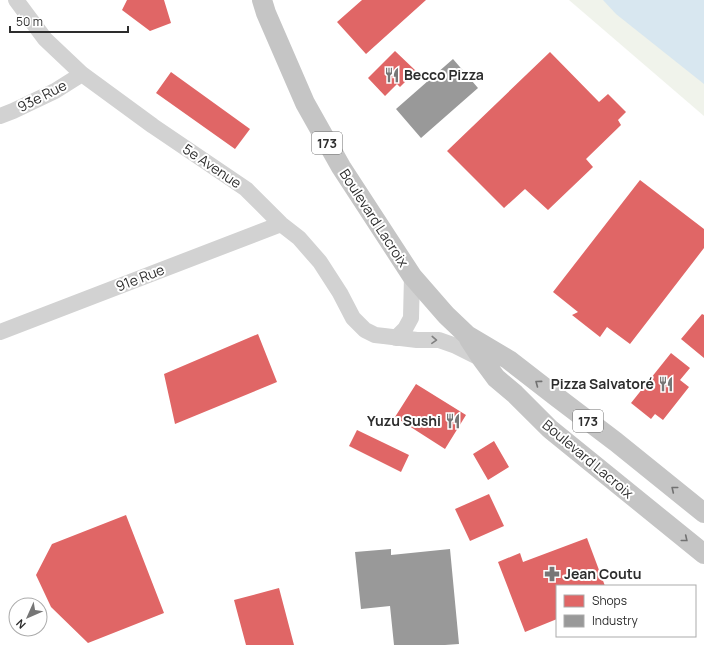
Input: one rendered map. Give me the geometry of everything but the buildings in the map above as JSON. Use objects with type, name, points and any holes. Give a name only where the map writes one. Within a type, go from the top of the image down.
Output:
[{"type":"main road","name":"Boulevard Lacroix","points":[[262,0],[304,104],[341,167],[412,276],[446,315],[467,335],[508,360],[527,374],[616,442],[704,513]]},
{"type":"main road","name":"Boulevard Lacroix","points":[[467,335],[496,378],[515,394],[550,429],[704,554]]},
{"type":"street","name":"5e Avenue","points":[[16,0],[44,39],[82,74],[153,126],[246,189],[281,224],[299,238],[320,262],[340,293],[353,318],[365,330],[375,334],[396,338],[439,340],[456,346],[482,359]]},
{"type":"street","name":"93e Rue","points":[[0,116],[14,111],[55,91],[82,74]]},
{"type":"street","name":"91e Rue","points":[[0,332],[281,224]]},
{"type":"street","points":[[396,338],[405,329],[411,318],[412,276]]},
{"type":"shaded area","points":[[569,0],[612,0],[704,83],[704,116]]},
{"type":"shaded area","points":[[603,0],[704,0],[704,84],[616,14]]},
{"type":"place","name":"Becco Pizza","points":[[392,75]]},
{"type":"place","name":"Pizza Salvatoré","points":[[666,384]]},
{"type":"place","name":"Yuzu Sushi","points":[[453,421]]},
{"type":"place","name":"Jean Coutu","points":[[552,574]]}]
